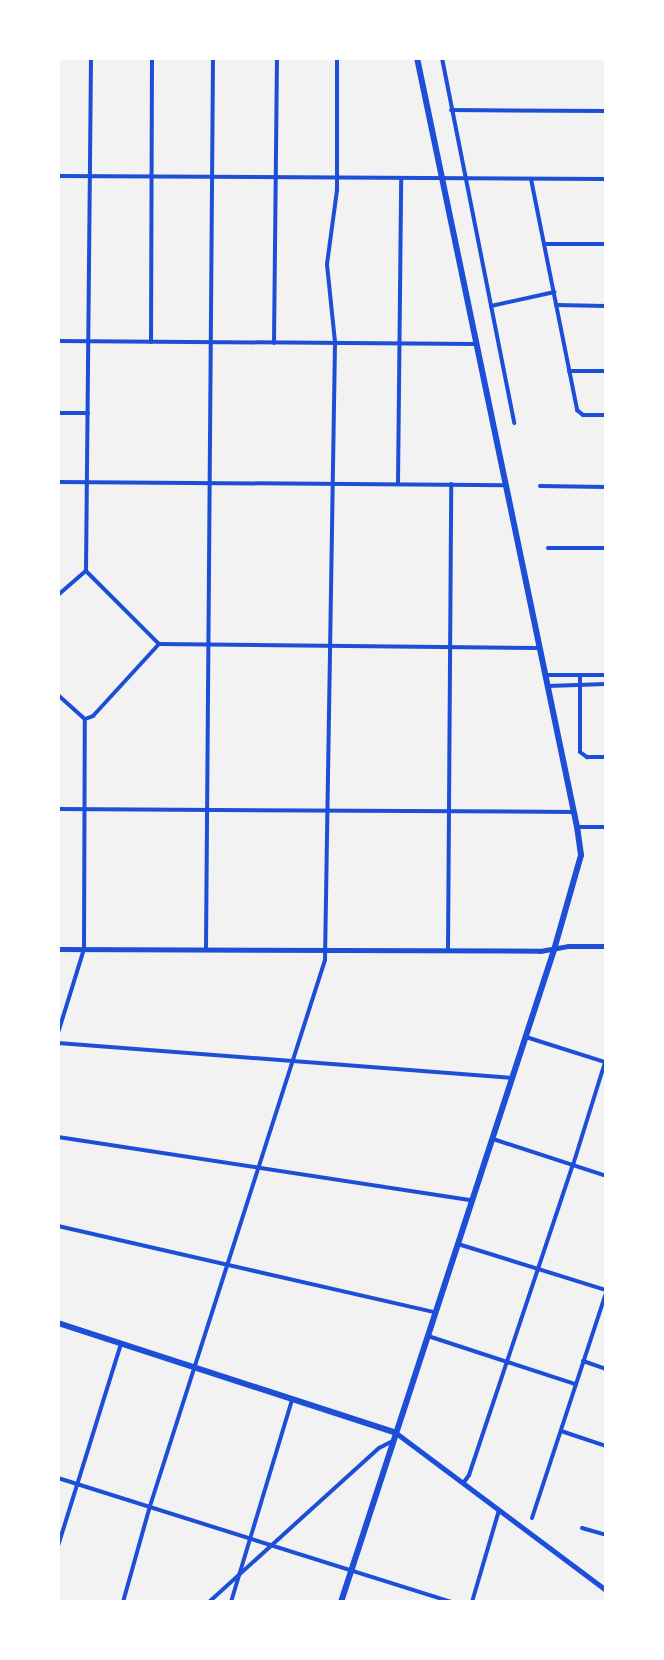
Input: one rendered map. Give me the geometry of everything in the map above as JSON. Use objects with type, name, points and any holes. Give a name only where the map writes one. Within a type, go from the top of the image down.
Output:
[{"type":"main road","points":[[341,1602],[526,1037],[580,861],[577,827],[417,58]]},
{"type":"main road","points":[[58,949],[448,951],[554,950],[568,946],[606,946]]},
{"type":"main road","points":[[58,1323],[396,1433],[606,1590]]},
{"type":"street","points":[[91,58],[86,571],[159,644],[539,648]]},
{"type":"street","points":[[151,342],[152,58]]},
{"type":"street","points":[[206,950],[213,58]]},
{"type":"street","points":[[274,343],[277,58]]},
{"type":"street","points":[[123,1602],[150,1506],[293,1061],[326,950],[335,342],[327,264],[337,178],[337,58]]},
{"type":"street","points":[[442,58],[514,423]]},
{"type":"street","points":[[451,110],[606,111]]},
{"type":"street","points":[[58,176],[606,179]]},
{"type":"street","points":[[398,484],[401,178]]},
{"type":"street","points":[[531,179],[569,371],[580,414],[606,415]]},
{"type":"street","points":[[544,244],[606,244]]},
{"type":"street","points":[[491,306],[554,291]]},
{"type":"street","points":[[556,305],[606,306]]},
{"type":"street","points":[[58,341],[475,344]]},
{"type":"street","points":[[569,371],[606,371]]},
{"type":"street","points":[[58,413],[88,413]]},
{"type":"street","points":[[58,482],[506,486]]},
{"type":"street","points":[[448,951],[451,484]]},
{"type":"street","points":[[540,486],[606,487]]},
{"type":"street","points":[[548,548],[606,548]]},
{"type":"street","points":[[58,595],[86,571]]},
{"type":"street","points":[[85,719],[93,716],[159,644]]},
{"type":"street","points":[[545,675],[606,675]]},
{"type":"street","points":[[580,676],[579,748],[581,754],[606,757]]},
{"type":"street","points":[[548,686],[606,684]]},
{"type":"street","points":[[58,695],[85,719],[84,949],[58,1033]]},
{"type":"street","points":[[58,808],[573,812]]},
{"type":"street","points":[[577,827],[606,827]]},
{"type":"street","points":[[464,1482],[469,1475],[573,1165],[605,1061],[526,1037]]},
{"type":"street","points":[[58,1043],[512,1078]]},
{"type":"street","points":[[58,1137],[471,1200]]},
{"type":"street","points":[[492,1139],[606,1176]]},
{"type":"street","points":[[58,1226],[435,1312]]},
{"type":"street","points":[[458,1244],[606,1291],[532,1518]]},
{"type":"street","points":[[427,1336],[575,1384]]},
{"type":"street","points":[[58,1546],[121,1344]]},
{"type":"street","points":[[583,1361],[606,1368]]},
{"type":"street","points":[[231,1602],[292,1400]]},
{"type":"street","points":[[561,1431],[606,1446]]},
{"type":"street","points":[[209,1602],[270,1544],[379,1448],[393,1441]]},
{"type":"street","points":[[58,1478],[452,1602]]},
{"type":"street","points":[[472,1602],[500,1509]]},
{"type":"street","points":[[582,1528],[606,1535]]}]
